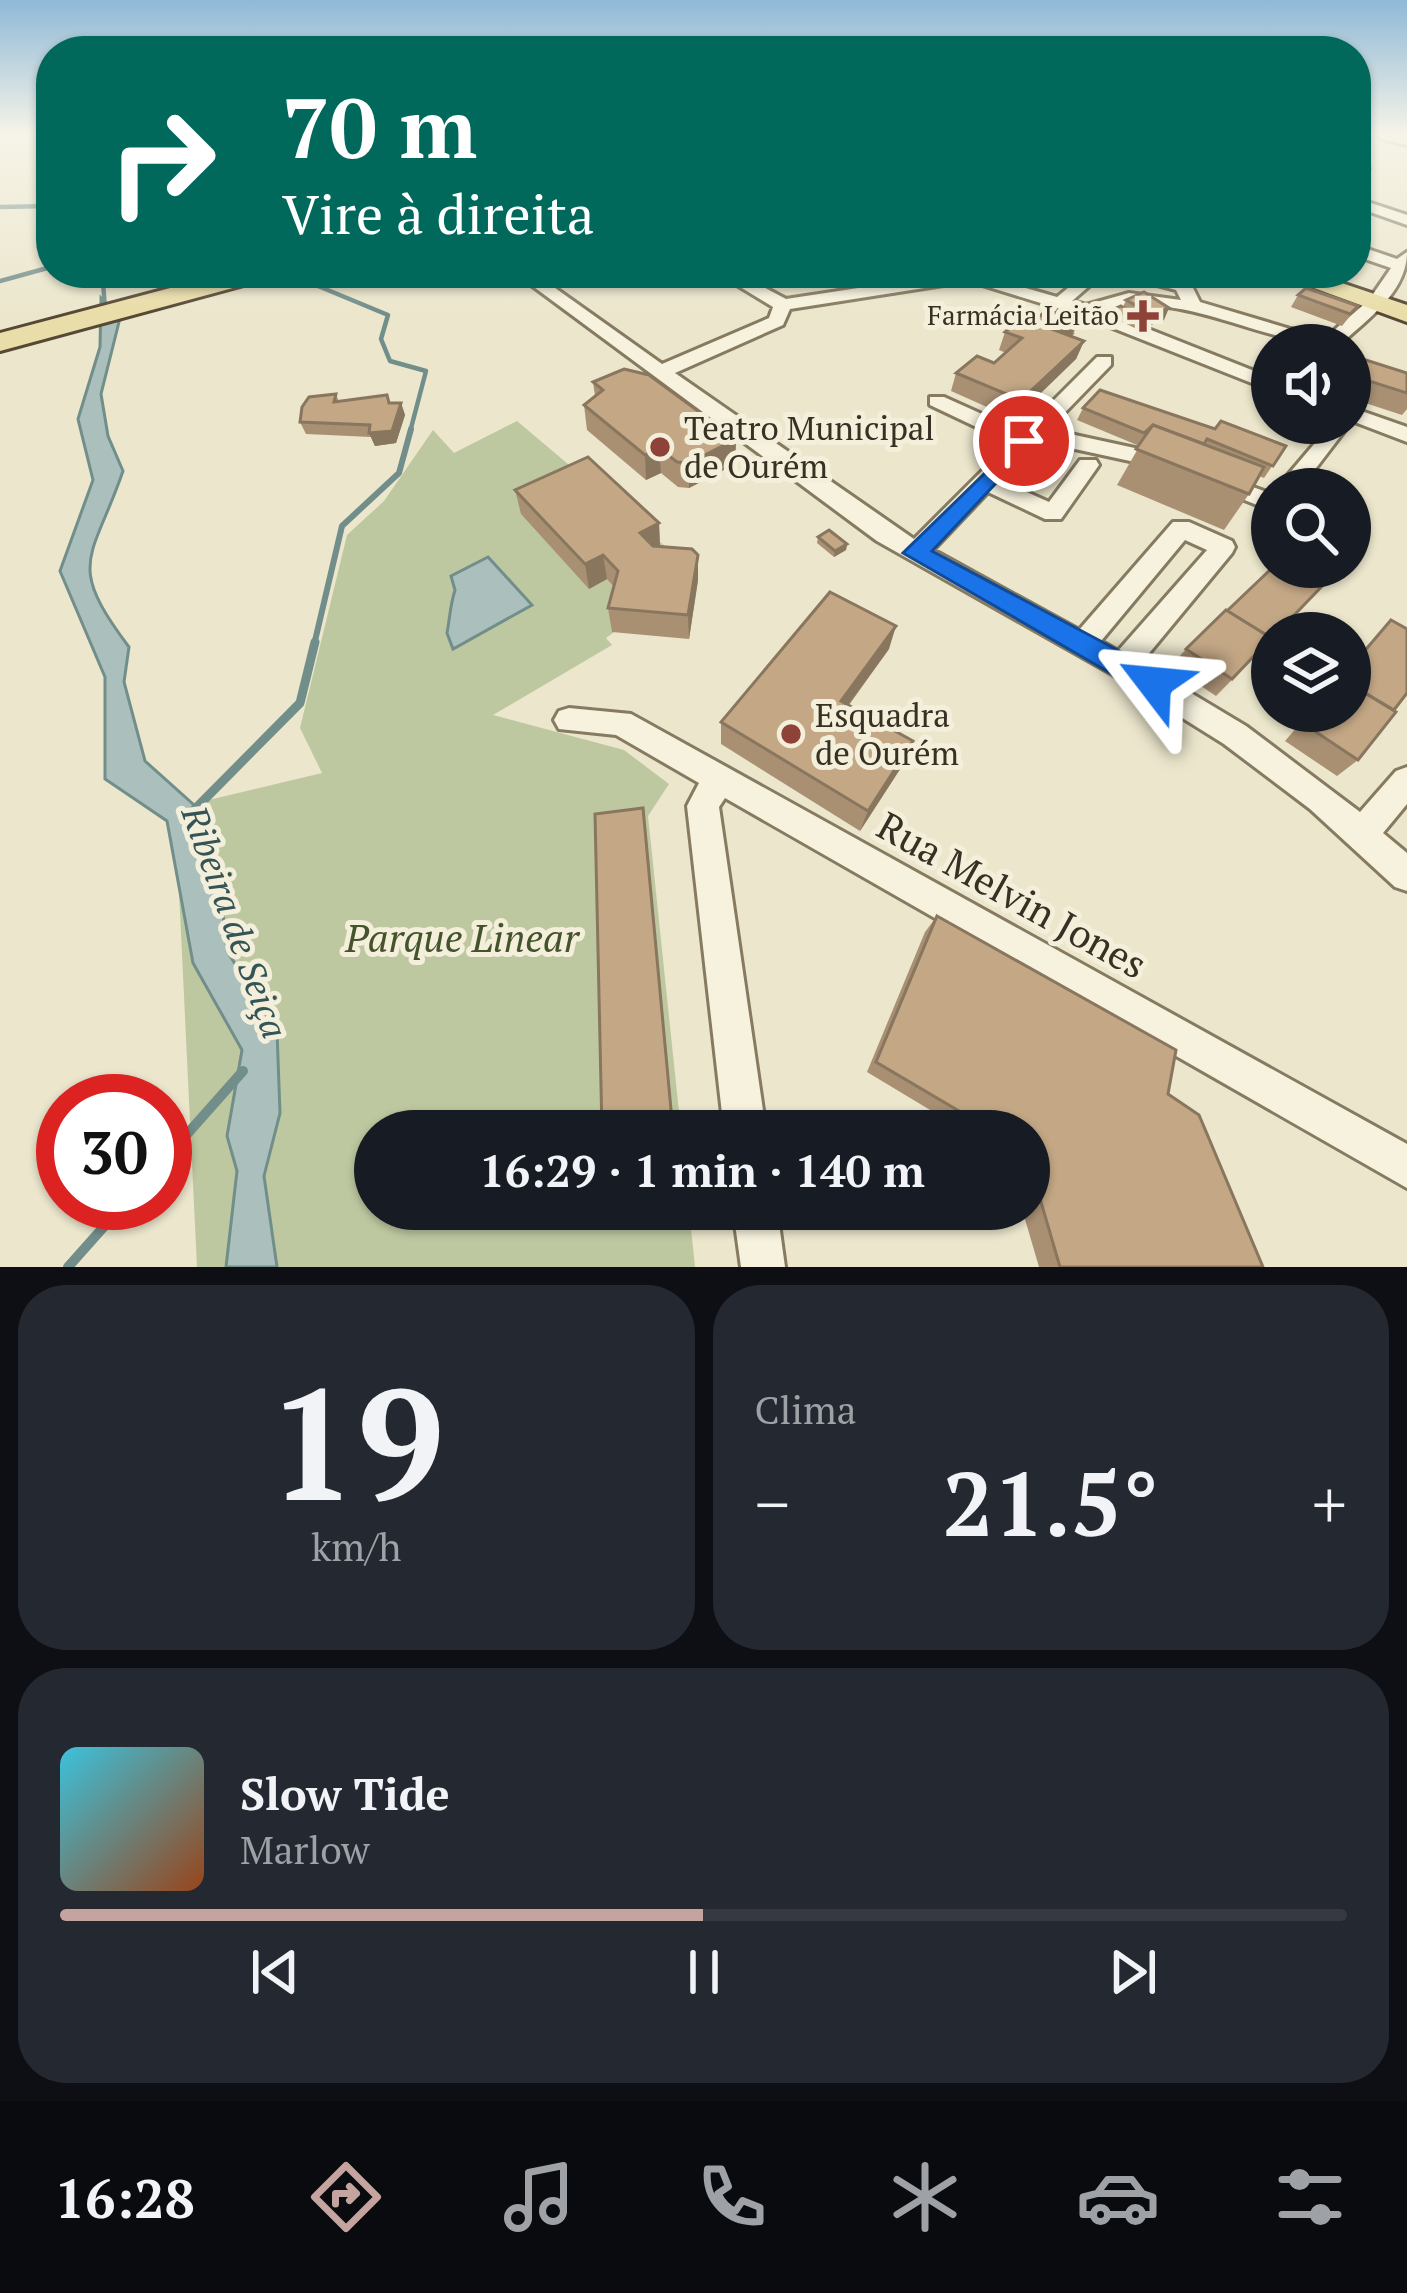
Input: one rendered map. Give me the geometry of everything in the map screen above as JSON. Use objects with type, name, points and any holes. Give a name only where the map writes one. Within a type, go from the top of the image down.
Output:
[{"type":"main road","points":[[0,342],[204,288]]},
{"type":"main road","points":[[1329,288],[1407,314]]},
{"type":"street","points":[[1371,207],[1407,220]]},
{"type":"street","points":[[1351,324],[1375,304],[1402,261],[1371,254]]},
{"type":"street","points":[[549,288],[915,553],[1122,666],[1278,766],[1407,875]]},
{"type":"street","points":[[753,288],[783,304],[897,288]]},
{"type":"street","points":[[1016,288],[1251,377]]},
{"type":"street","points":[[1060,304],[1079,288]]},
{"type":"street","points":[[1184,288],[1194,307]]},
{"type":"street","points":[[1085,311],[1129,298],[1267,324]]},
{"type":"street","points":[[660,372],[777,321],[783,304]]},
{"type":"street","points":[[915,553],[1104,361]]},
{"type":"street","points":[[937,401],[1024,441],[1061,439],[1179,465],[1251,494]]},
{"type":"street","points":[[1371,422],[1407,435]]},
{"type":"street","points":[[1305,468],[1325,444]]},
{"type":"street","points":[[988,483],[1053,513],[1088,464]]},
{"type":"street","points":[[1083,644],[1181,528],[1222,548],[1122,666]]},
{"type":"street","name":"Rua Melvin Jones","points":[[569,720],[621,723],[1407,1167]]},
{"type":"street","points":[[719,778],[703,806],[742,1110]]},
{"type":"street","points":[[1362,834],[1407,781]]},
{"type":"street","points":[[758,1230],[763,1267]]},
{"type":"green space","name":"Parque Linear","points":[[517,421],[697,573],[606,638],[612,645],[493,715],[624,750],[669,784],[648,816],[679,1110],[354,1110],[354,1230],[691,1230],[695,1267],[197,1267],[192,1074],[188,1074],[175,808],[322,773],[300,728],[347,535],[384,501],[433,430],[454,453]]},
{"type":"shaded area","points":[[101,298],[120,318],[101,394],[108,436],[123,471],[94,544],[91,578],[109,619],[129,647],[124,682],[145,761],[213,822],[227,951],[277,1031],[280,1113],[264,1176],[277,1267],[226,1267],[237,1171],[227,1136],[242,1050],[193,963],[167,821],[105,779],[105,677],[60,571],[93,480],[78,419],[100,347]]},
{"type":"shaded area","points":[[488,557],[532,605],[453,649],[447,633],[455,590],[451,576]]},
{"type":"building","points":[[1306,288],[1358,306],[1350,314],[1298,295]]},
{"type":"building","points":[[1144,292],[1169,308],[1153,314],[1126,300]]},
{"type":"building","points":[[1121,306],[1147,320],[1140,323],[1111,310]]},
{"type":"building","points":[[1047,310],[1080,320],[1061,331],[1034,321]]},
{"type":"building","points":[[1022,318],[1084,341],[1021,400],[956,373],[977,356],[994,363],[1022,338],[1005,332]]},
{"type":"building","points":[[1371,362],[1407,373],[1407,393],[1371,382]]},
{"type":"building","points":[[624,369],[649,375],[736,439],[689,463],[677,462],[659,448],[645,455],[584,405],[603,390],[593,382]]},
{"type":"building","points":[[1100,390],[1215,429],[1221,421],[1251,433],[1251,444],[1286,446],[1273,466],[1207,439],[1204,444],[1153,425],[1144,433],[1083,408]]},
{"type":"building","points":[[336,394],[334,402],[387,395],[389,403],[401,403],[392,431],[369,433],[370,425],[300,422],[309,397]]},
{"type":"building","points":[[1153,425],[1264,467],[1251,468],[1249,494],[1136,449]]},
{"type":"building","points":[[588,457],[659,523],[640,533],[653,546],[692,549],[698,555],[688,615],[608,608],[618,571],[603,555],[585,564],[515,490]]},
{"type":"building","points":[[829,530],[847,544],[835,551],[818,537]]},
{"type":"building","points":[[1251,588],[1320,588],[1297,612],[1251,612],[1251,626],[1227,611]]},
{"type":"building","name":"Esquadra de Ourém","points":[[830,592],[896,626],[841,701],[913,741],[868,811],[721,722]]},
{"type":"building","points":[[1226,610],[1251,626],[1251,659],[1232,679],[1186,649]]},
{"type":"building","points":[[1391,620],[1407,629],[1407,693],[1394,710],[1371,696],[1371,643]]},
{"type":"building","points":[[1371,697],[1396,712],[1358,760],[1316,732],[1371,732]]},
{"type":"building","points":[[643,808],[671,1110],[602,1110],[595,814]]},
{"type":"building","points":[[937,916],[1176,1050],[1168,1094],[1199,1115],[1263,1267],[1060,1267],[1049,1230],[1050,1110],[957,1110],[876,1062]]},
{"type":"waterway","name":"Ribeira de Seiça","points":[[0,207],[36,206]]},
{"type":"waterway","points":[[0,281],[36,271]]},
{"type":"waterway","name":"Ribeira de Seiça","points":[[103,288],[105,309]]},
{"type":"waterway","points":[[323,288],[388,315],[381,339],[390,361],[426,371],[410,432]]},
{"type":"waterway","points":[[314,645],[342,526],[399,473],[411,429]]},
{"type":"waterway","points":[[192,812],[300,703],[315,642]]},
{"type":"waterway","points":[[192,1129],[243,1071]]},
{"type":"waterway","points":[[68,1267],[101,1230]]},
{"type":"place","name":"Farmácia Leitão","points":[[1143,316]]},
{"type":"place","name":"Teatro Municipal de Ourém","points":[[660,447]]},
{"type":"place","name":"Esquadra de Ourém","points":[[791,734]]},
{"type":"route","points":[[1024,441],[915,553],[1154,683]]}]
